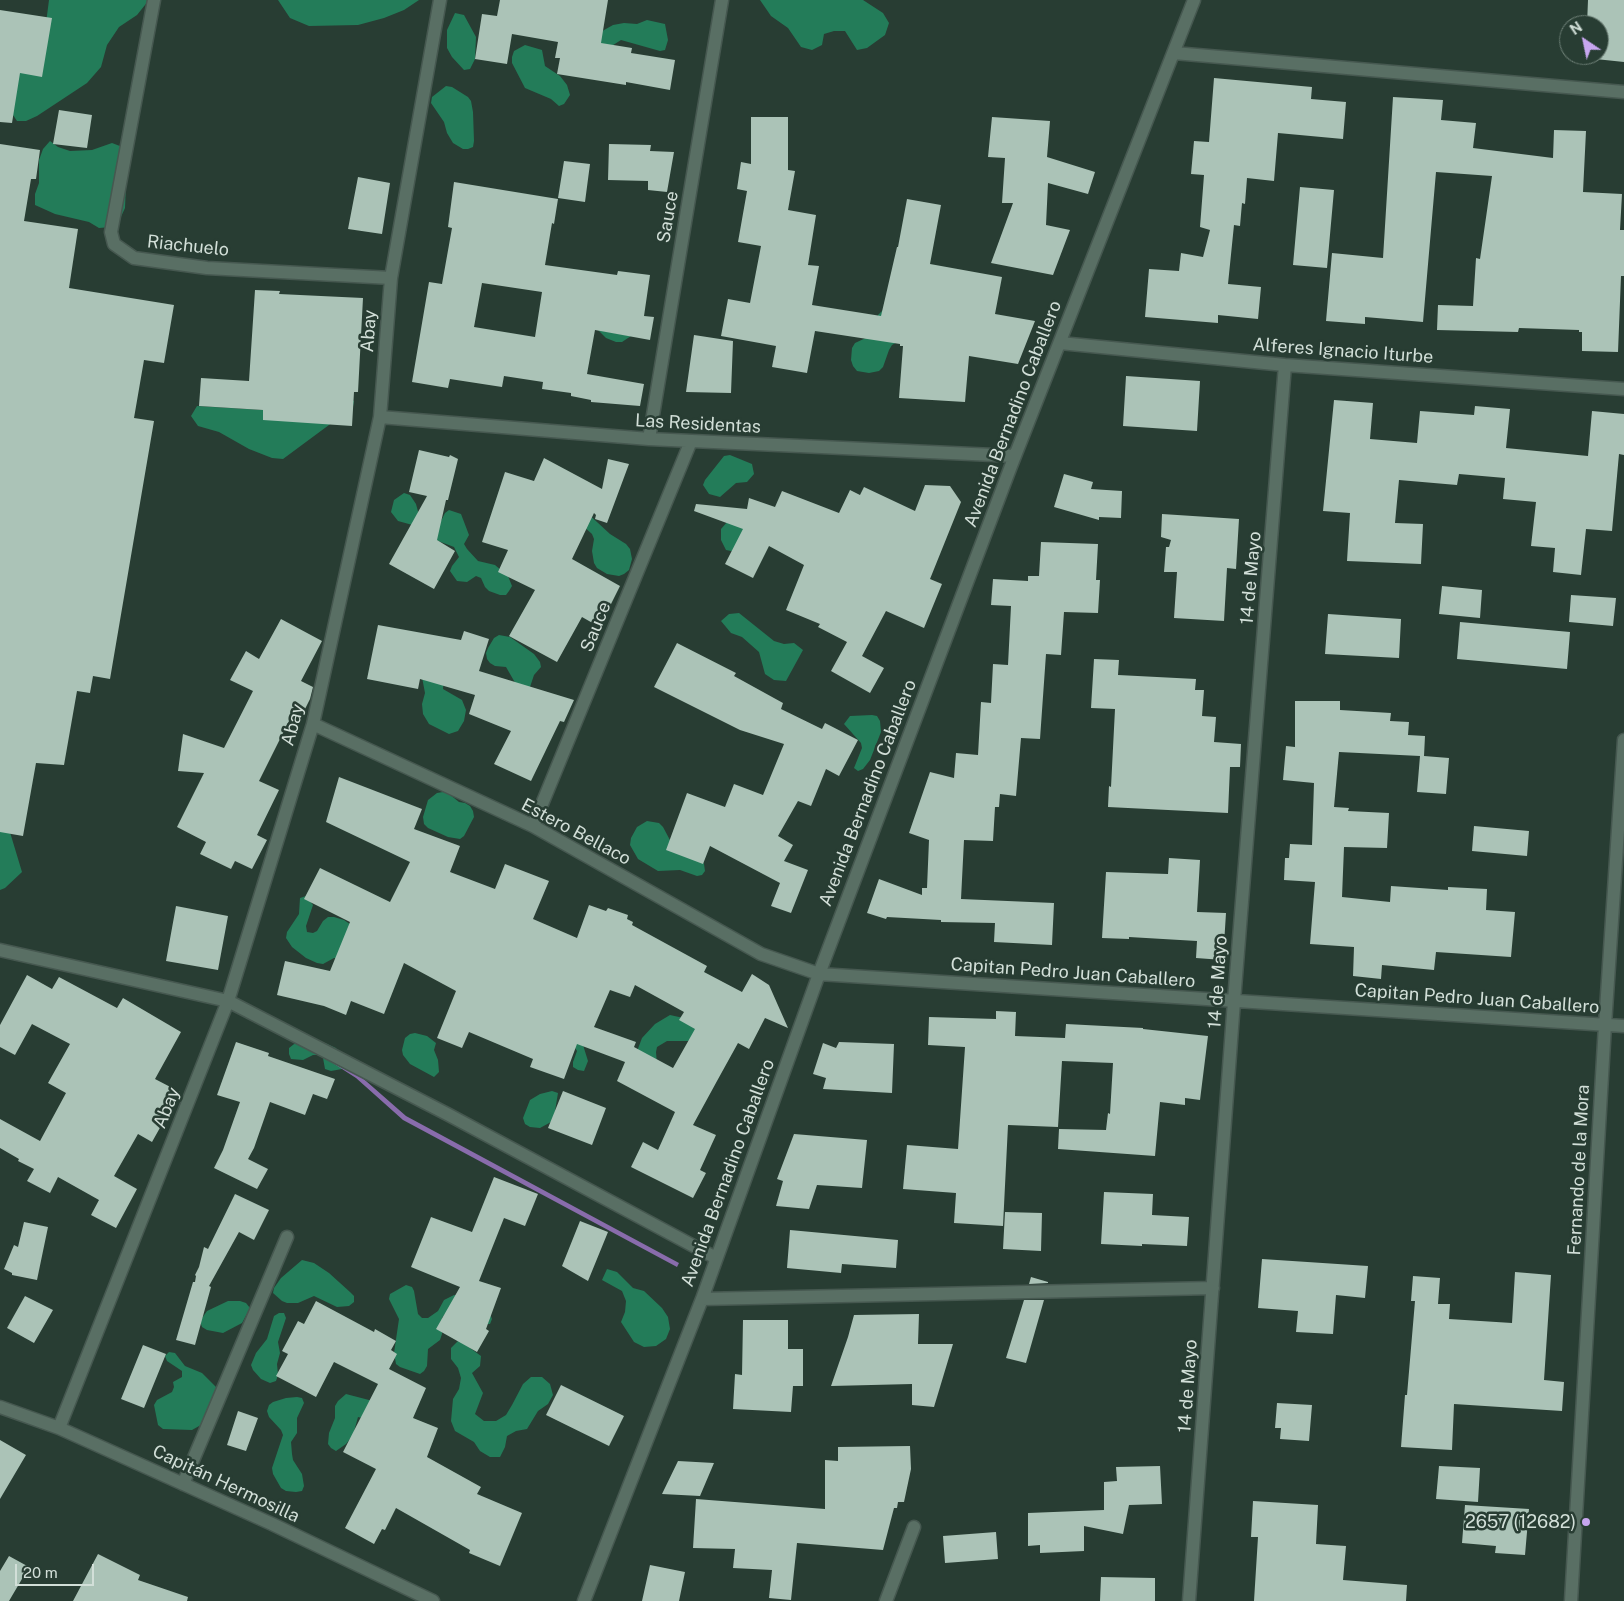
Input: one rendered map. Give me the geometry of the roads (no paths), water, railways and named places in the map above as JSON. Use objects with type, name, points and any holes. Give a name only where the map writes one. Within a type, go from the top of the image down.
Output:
[{"type":"street","name":"Riachuelo","points":[[154,0],[111,232],[114,244],[134,258],[207,268],[391,278]]},
{"type":"street","name":"Abay","points":[[59,1428],[228,1001],[313,724],[380,418],[391,278],[440,0]]},
{"type":"street","name":"Sauce","points":[[649,439],[722,0]]},
{"type":"street","name":"Avenida Bernadino Caballero","points":[[584,1601],[702,1299],[819,974],[1015,456],[1194,0]]},
{"type":"street","points":[[1174,53],[1624,92]]},
{"type":"street","name":"Alferes Ignacio Iturbe","points":[[1060,343],[1285,366],[1624,389]]},
{"type":"street","name":"14 de Mayo","points":[[1189,1601],[1234,1001],[1285,366]]},
{"type":"street","name":"Las Residentas","points":[[380,418],[649,439],[1015,456]]},
{"type":"street","name":"Sauce","points":[[533,826],[691,441]]},
{"type":"street","name":"Estero Bellaco","points":[[313,724],[533,826],[761,954],[819,974]]},
{"type":"street","name":"Fernando de la Mora","points":[[1571,1601],[1624,740]]},
{"type":"street","points":[[0,950],[228,1001],[449,1115],[716,1258]]},
{"type":"street","name":"Capitan Pedro Juan Caballero","points":[[819,974],[1624,1026]]},
{"type":"street","points":[[184,1484],[287,1237]]},
{"type":"street","points":[[702,1299],[1213,1288]]},
{"type":"street","name":"Capitán Hermosilla","points":[[0,1407],[59,1428],[184,1484],[433,1601]]},
{"type":"street","points":[[886,1601],[914,1527]]},
{"type":"place","name":"2657 (12682)","points":[[1586,1522]]}]
